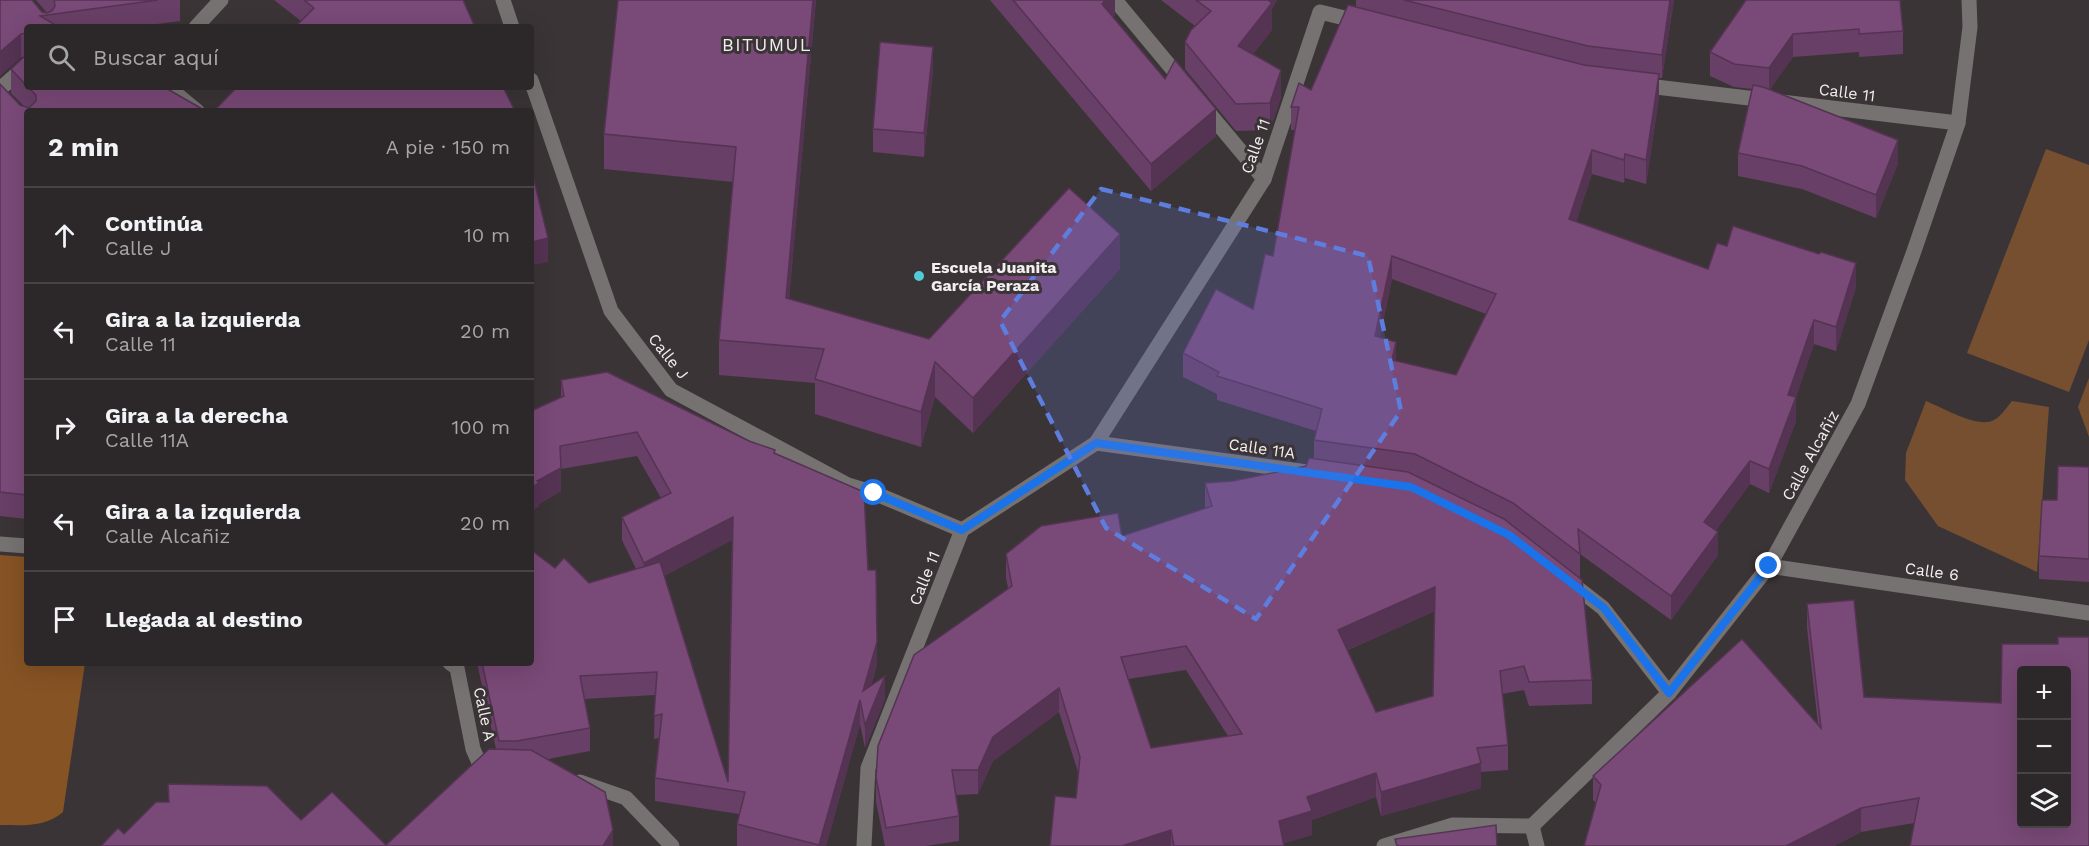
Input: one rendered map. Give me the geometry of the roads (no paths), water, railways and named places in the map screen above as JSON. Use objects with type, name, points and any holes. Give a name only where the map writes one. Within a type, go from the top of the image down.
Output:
[{"type":"street","points":[[199,24],[220,0]]},
{"type":"street","points":[[503,0],[511,24]]},
{"type":"street","points":[[1114,0],[1264,179]]},
{"type":"street","name":"Calle Alcañiz","points":[[1532,826],[1669,693],[1769,566],[1858,404],[1958,123],[1970,27],[1969,0]]},
{"type":"street","name":"Calle 11","points":[[864,846],[868,768],[962,530],[1096,443],[1264,179],[1320,12],[1378,27]]},
{"type":"street","points":[[2,96],[24,69]]},
{"type":"street","name":"Calle 11","points":[[1621,83],[1958,123]]},
{"type":"street","name":"Calle J","points":[[534,89],[612,311],[670,390],[848,485],[874,493],[962,530]]},
{"type":"street","points":[[172,90],[193,108]]},
{"type":"street","name":"Calle 11A","points":[[1096,443],[1317,474]]},
{"type":"street","points":[[0,544],[24,546]]},
{"type":"street","name":"Calle 6","points":[[1769,566],[2089,613]]},
{"type":"street","points":[[1556,571],[1604,608],[1669,693]]},
{"type":"street","name":"Calle A","points":[[454,666],[457,668],[473,749],[484,774],[506,774]]},
{"type":"street","points":[[571,778],[626,798],[672,846]]},
{"type":"street","points":[[1384,846],[1453,825],[1532,826],[1537,846]]},
{"type":"place","name":"Escuela Juanita García Peraza","points":[[919,276]]},
{"type":"district","name":"BITUMUL","points":[[767,45]]}]
